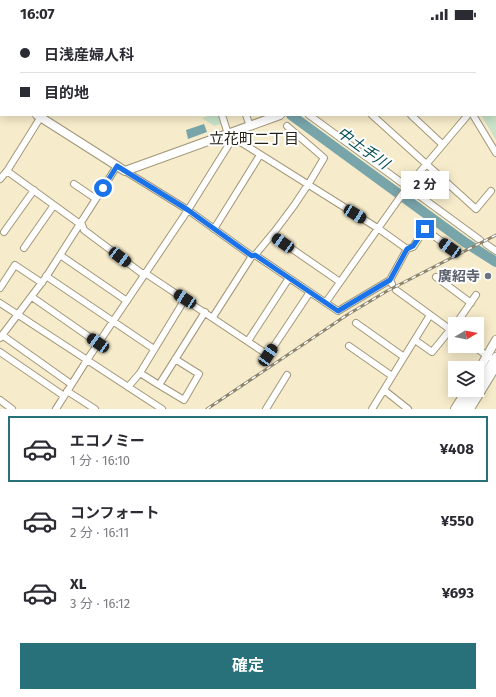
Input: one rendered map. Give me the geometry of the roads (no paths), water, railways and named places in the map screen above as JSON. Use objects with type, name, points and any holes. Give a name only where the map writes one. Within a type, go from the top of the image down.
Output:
[{"type":"street","points":[[0,179],[7,171],[40,116],[121,169],[188,210],[214,229],[338,311],[393,285],[407,249],[413,246],[425,229],[450,248]]},
{"type":"street","points":[[222,116],[231,136],[379,229],[407,249]]},
{"type":"street","points":[[246,116],[250,126]]},
{"type":"street","points":[[56,409],[86,360],[188,210],[231,136],[238,130],[274,116]]},
{"type":"street","points":[[310,116],[480,240]]},
{"type":"street","points":[[373,116],[476,209],[492,191]]},
{"type":"street","points":[[412,116],[442,144]]},
{"type":"street","points":[[326,302],[408,186],[442,144],[468,116]]},
{"type":"street","points":[[474,116],[496,153]]},
{"type":"street","points":[[213,317],[253,255],[282,223],[309,185],[324,158],[287,126]]},
{"type":"street","points":[[71,384],[1,337],[42,283],[96,199],[121,169],[231,136]]},
{"type":"street","points":[[214,229],[260,155]]},
{"type":"street","points":[[7,171],[81,223],[84,230],[145,274],[213,317],[268,355],[310,292]]},
{"type":"street","points":[[74,184],[96,199]]},
{"type":"street","points":[[4,232],[34,190]]},
{"type":"street","points":[[24,248],[54,205]]},
{"type":"street","points":[[272,235],[340,282]]},
{"type":"street","points":[[486,244],[496,252]]},
{"type":"street","points":[[60,255],[127,300]]},
{"type":"street","points":[[0,288],[15,264],[42,283]]},
{"type":"street","points":[[46,276],[154,349]]},
{"type":"street","points":[[436,277],[471,303]]},
{"type":"street","points":[[248,341],[289,278]]},
{"type":"street","points":[[393,285],[430,315],[448,325]]},
{"type":"street","points":[[461,317],[476,295]]},
{"type":"street","points":[[32,297],[98,343]]},
{"type":"street","points":[[128,387],[140,373],[185,299]]},
{"type":"street","points":[[0,303],[162,409]]},
{"type":"street","points":[[159,385],[205,312]]},
{"type":"street","points":[[372,409],[430,315]]},
{"type":"street","points":[[356,323],[404,357]]},
{"type":"street","points":[[415,340],[432,352],[448,335]]},
{"type":"street","points":[[484,374],[493,358],[496,340]]},
{"type":"street","points":[[349,346],[392,376]]},
{"type":"street","points":[[0,352],[66,394],[95,409]]},
{"type":"street","points":[[484,352],[493,358]]},
{"type":"street","points":[[484,366],[493,358]]},
{"type":"street","points":[[140,373],[184,400],[199,374],[175,359]]},
{"type":"street","points":[[471,409],[496,368]]},
{"type":"street","points":[[266,409],[287,375]]},
{"type":"street","points":[[384,390],[408,409]]},
{"type":"street","points":[[455,409],[463,397]]},
{"type":"street","points":[[464,409],[471,397]]},
{"type":"street","points":[[0,400],[12,409]]},
{"type":"water","points":[[204,124],[207,132],[188,139],[186,130]]},
{"type":"waterway","name":"中土手川","points":[[292,116],[466,243],[496,262]]},
{"type":"railway","points":[[207,409],[347,315],[387,291],[496,235]]},
{"type":"place","name":"廣紹寺","points":[[488,276]]},
{"type":"district","name":"立花町二丁目","points":[[254,139]]}]
